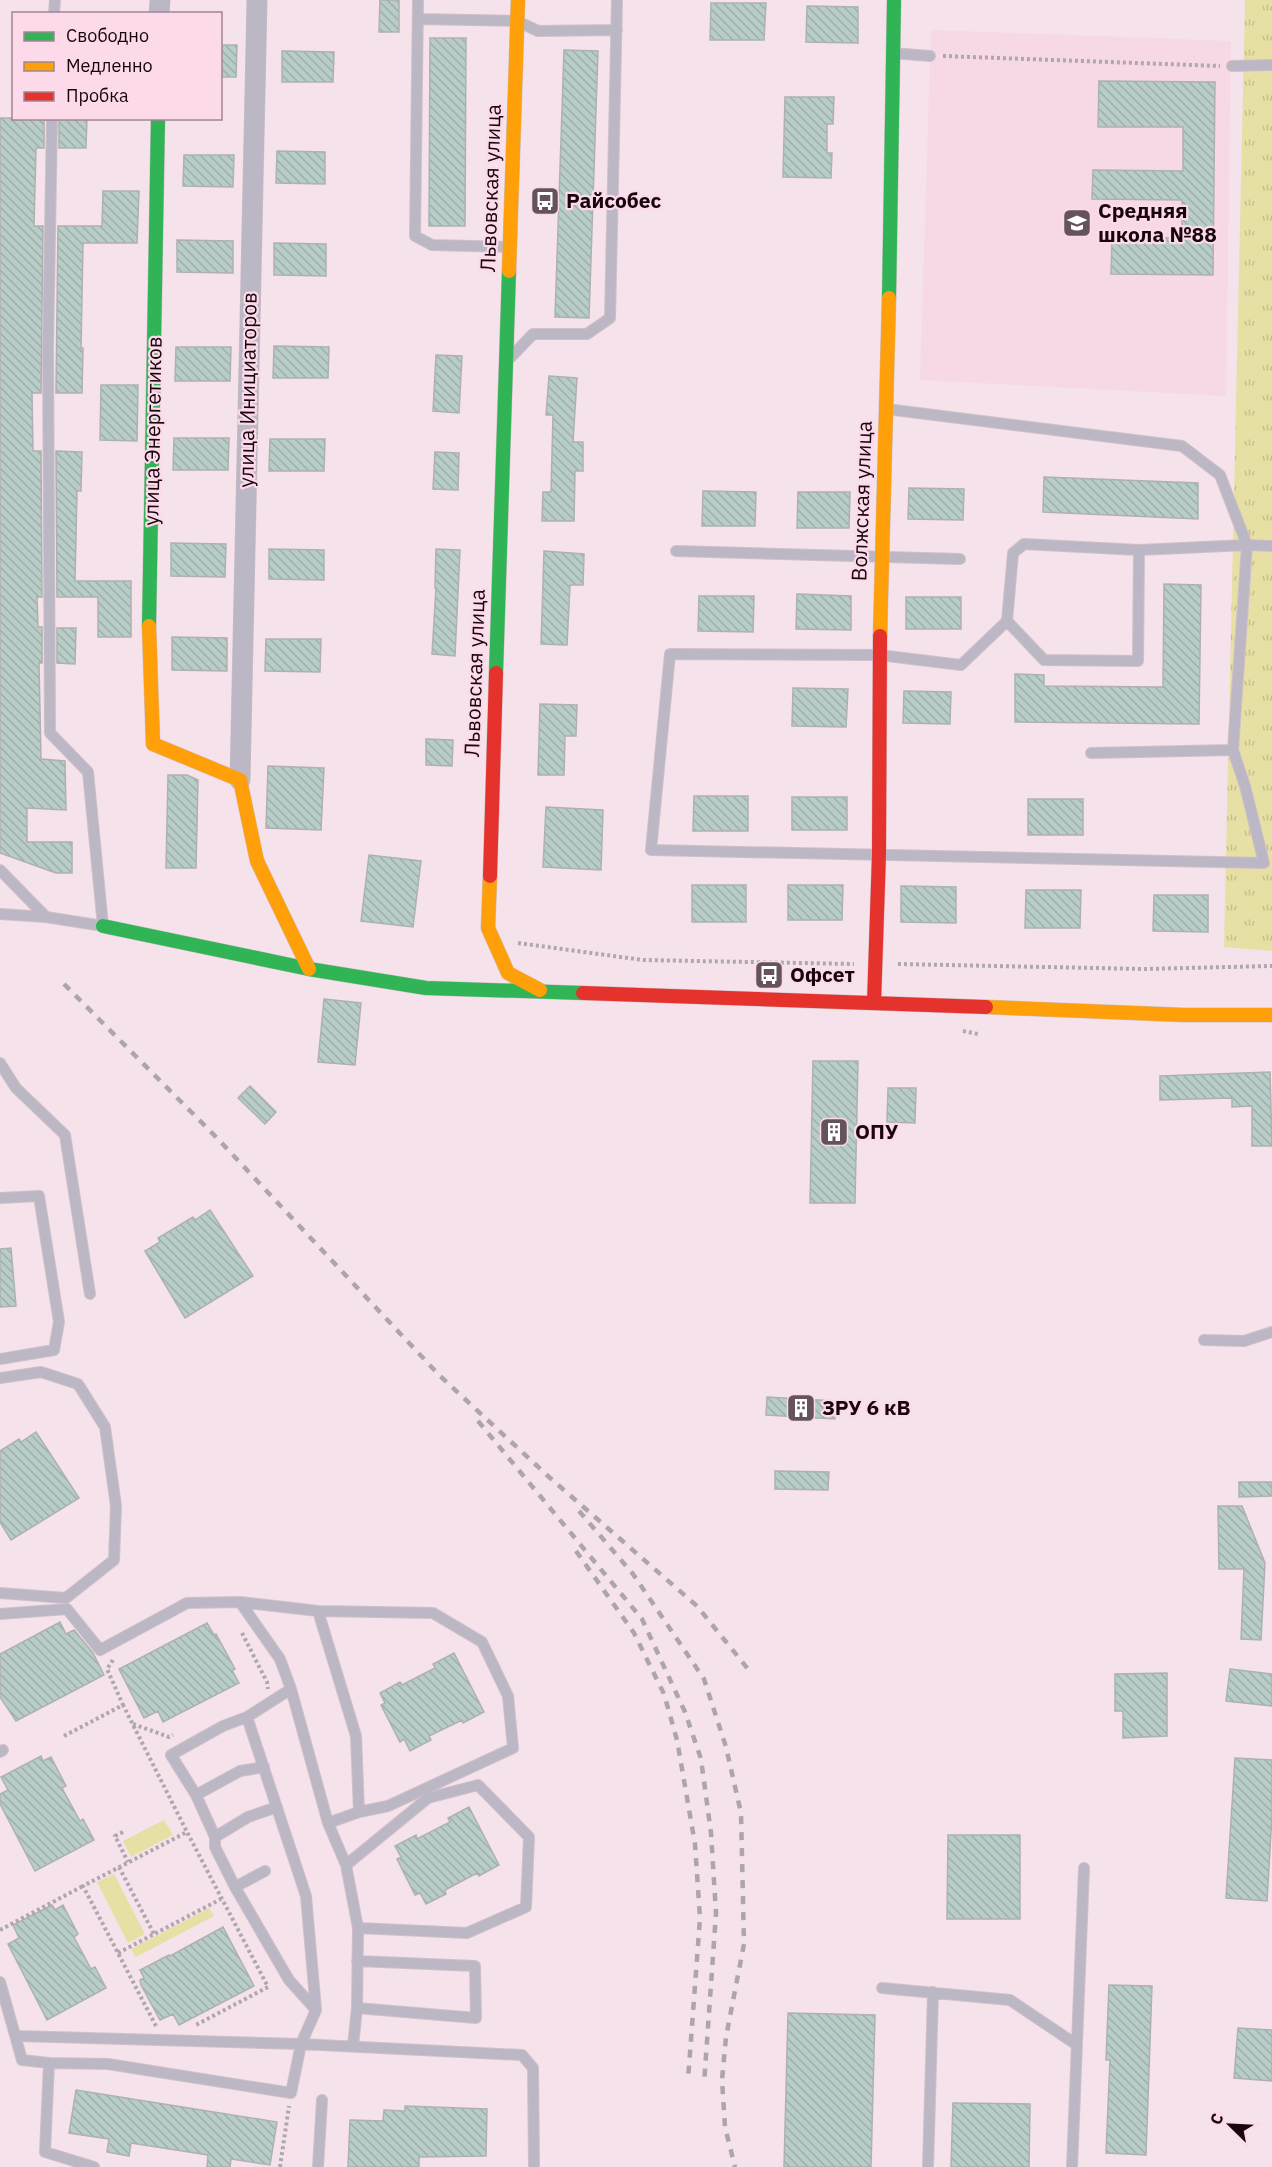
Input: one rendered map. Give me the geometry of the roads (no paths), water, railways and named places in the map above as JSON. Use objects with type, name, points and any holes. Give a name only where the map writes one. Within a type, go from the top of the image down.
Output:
[{"type":"street","name":"улица Инициаторов","points":[[240,780],[257,0]]},
{"type":"street","name":"Львовская улица","points":[[518,0],[488,928],[508,973],[544,992],[1192,1016],[1272,1015]]},
{"type":"street","name":"Волжская улица","points":[[874,1003],[879,854],[879,656],[894,0]]},
{"type":"street","name":"улица Энергетиков","points":[[158,120],[149,647],[153,744],[240,780]]},
{"type":"street","points":[[240,780],[257,861],[309,969]]},
{"type":"street","points":[[104,926],[309,969],[426,988],[544,992]]},
{"type":"lane","points":[[418,0],[415,236],[432,245],[511,247]]},
{"type":"lane","points":[[506,362],[533,334],[587,334],[610,318],[617,0]]},
{"type":"lane","points":[[418,19],[517,21],[538,31],[617,30]]},
{"type":"lane","points":[[892,53],[930,56]]},
{"type":"lane","points":[[1232,66],[1272,65]]},
{"type":"lane","points":[[0,914],[46,917],[104,926],[88,771],[50,733],[48,347],[52,120]]},
{"type":"lane","points":[[886,409],[1182,446],[1220,475],[1247,545],[1233,750],[1245,786],[1264,863],[651,850],[670,654],[879,656],[961,665],[1007,621],[1013,553],[1024,544],[1139,549],[1247,545],[1272,546]]},
{"type":"lane","points":[[1007,621],[1044,660],[1138,661],[1139,549]]},
{"type":"lane","points":[[676,550],[960,559]]},
{"type":"lane","points":[[1090,753],[1233,750]]},
{"type":"lane","points":[[0,870],[46,917]]},
{"type":"lane","points":[[0,1063],[16,1088],[65,1135],[90,1294]]},
{"type":"lane","points":[[0,1198],[39,1196],[59,1322],[54,1350],[0,1359]]},
{"type":"lane","points":[[1204,1340],[1244,1341],[1272,1332]]},
{"type":"lane","points":[[0,1378],[41,1372],[78,1384],[105,1427],[116,1506],[114,1560],[66,1598],[0,1593]]},
{"type":"lane","points":[[240,1602],[280,1659],[291,1689],[328,1823],[346,1865],[358,1928],[357,2008],[353,2046]]},
{"type":"lane","points":[[0,1614],[66,1609],[100,1650],[187,1603],[240,1602],[318,1611],[433,1613],[482,1642],[508,1696],[513,1748],[388,1806],[359,1812],[328,1823]]},
{"type":"lane","points":[[318,1611],[356,1736],[359,1812]]},
{"type":"lane","points":[[291,1689],[247,1717],[223,1726],[171,1755],[196,1795],[215,1837],[214,1847],[235,1887],[289,1980],[316,2010]]},
{"type":"lane","points":[[0,1982],[22,2060],[108,2064],[291,2093],[301,2044],[316,2010],[306,1896],[247,1717]]},
{"type":"lane","points":[[196,1795],[240,1771],[264,1767]]},
{"type":"lane","points":[[346,1865],[428,1798],[478,1785],[530,1837],[526,1907],[467,1933],[358,1928]]},
{"type":"lane","points":[[215,1837],[248,1817],[277,1807]]},
{"type":"lane","points":[[1072,2167],[1084,1868]]},
{"type":"lane","points":[[235,1887],[265,1871]]},
{"type":"lane","points":[[357,1961],[475,1966],[476,2018],[357,2008]]},
{"type":"lane","points":[[882,1988],[1010,2000],[1077,2046]]},
{"type":"lane","points":[[928,2167],[933,1992]]},
{"type":"lane","points":[[17,2036],[301,2044],[522,2055],[533,2068],[534,2167]]},
{"type":"lane","points":[[49,2062],[45,2152],[94,2167]]},
{"type":"lane","points":[[318,2167],[322,2100]]},
{"type":"railway","points":[[64,984],[217,1138],[439,1375],[549,1477],[697,1606],[748,1669]]},
{"type":"railway","points":[[478,1421],[642,1619],[685,1712],[701,1759],[711,1833],[716,1913],[704,2084]]},
{"type":"railway","points":[[579,1511],[633,1574],[704,1679],[726,1747],[741,1813],[744,1944],[726,2037],[722,2080],[725,2127],[735,2167]]},
{"type":"railway","points":[[576,1551],[634,1633],[664,1694],[677,1740],[695,1844],[700,1918],[688,2080]]},
{"type":"place","name":"Райсобес","points":[[545,201]]},
{"type":"place","name":"Средняя школа №88","points":[[1077,223]]},
{"type":"place","name":"Офсет","points":[[769,975]]},
{"type":"place","name":"ОПУ","points":[[834,1132]]},
{"type":"place","name":"ЗРУ 6 кВ","points":[[801,1408]]}]
